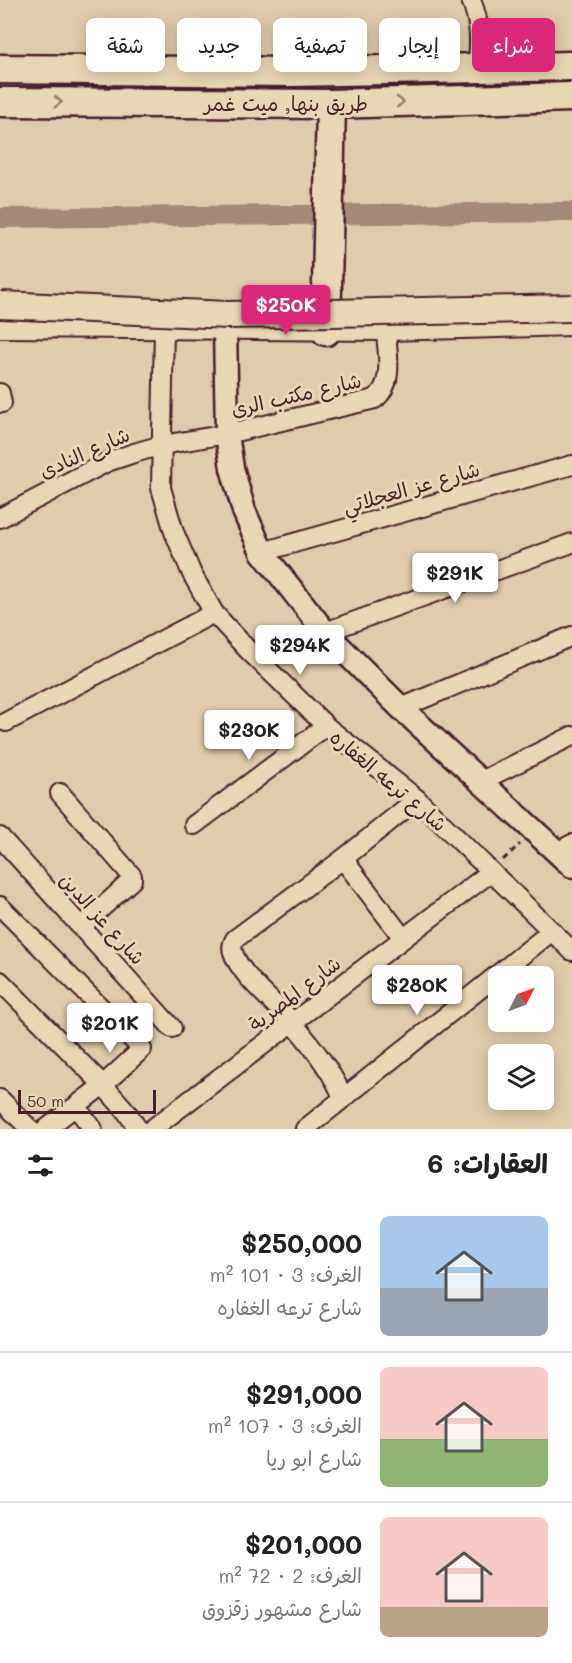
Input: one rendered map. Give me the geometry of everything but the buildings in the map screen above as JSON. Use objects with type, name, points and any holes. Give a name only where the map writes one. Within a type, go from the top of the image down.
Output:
[{"type":"highway","name":"طريق بنها, ميت غمر","points":[[555,67],[572,66]]},
{"type":"highway","name":"طريق بنها, ميت غمر","points":[[0,69],[290,72],[472,70]]},
{"type":"highway","name":"طريق بنها, ميت غمر","points":[[0,102],[331,104],[572,97]]},
{"type":"highway","points":[[326,331],[331,104]]},
{"type":"main road","points":[[0,304],[229,315],[572,308]]},
{"type":"street","points":[[471,0],[477,18]]},
{"type":"street","points":[[0,328],[386,331],[572,327]]},
{"type":"street","name":"شارع ترعه الغفاره","points":[[164,328],[161,488],[174,532],[192,574],[214,613],[247,649],[326,726],[417,799],[572,951]]},
{"type":"street","points":[[225,329],[227,434],[232,468],[244,511],[262,552],[326,632],[401,708],[479,782],[534,830],[567,854]]},
{"type":"street","name":"شارع مكتب الرى","points":[[227,434],[375,399],[386,386],[388,378],[386,331]]},
{"type":"street","name":"شارع النادى","points":[[0,518],[107,462],[162,445],[227,434]]},
{"type":"street","name":"شارع عز العجلاتي","points":[[262,552],[572,465]]},
{"type":"street","points":[[326,632],[572,543]]},
{"type":"street","points":[[6,722],[214,613]]},
{"type":"street","points":[[401,708],[572,636]]},
{"type":"street","points":[[194,825],[326,726]]},
{"type":"street","points":[[479,782],[572,736]]},
{"type":"street","points":[[60,793],[132,876],[132,880],[81,927]]},
{"type":"street","points":[[343,1098],[337,1082],[292,1022],[266,997],[246,973],[232,951],[232,945],[235,939],[343,860],[417,799]]},
{"type":"street","name":"شارع عز الدين","points":[[0,837],[172,1028]]},
{"type":"street","points":[[343,860],[403,938]]},
{"type":"street","name":"شارع المصرية","points":[[152,1129],[491,872]]},
{"type":"street","points":[[0,906],[142,1049],[103,1085],[46,1129]]},
{"type":"street","points":[[305,1129],[552,932]]},
{"type":"street","points":[[0,981],[103,1085],[126,1111],[138,1129]]},
{"type":"street","points":[[0,1099],[30,1129]]},
{"type":"street","points":[[76,1107],[93,1129]]},
{"type":"path","points":[[491,872],[534,830]]},
{"type":"waterway","points":[[0,218],[572,212]]}]
